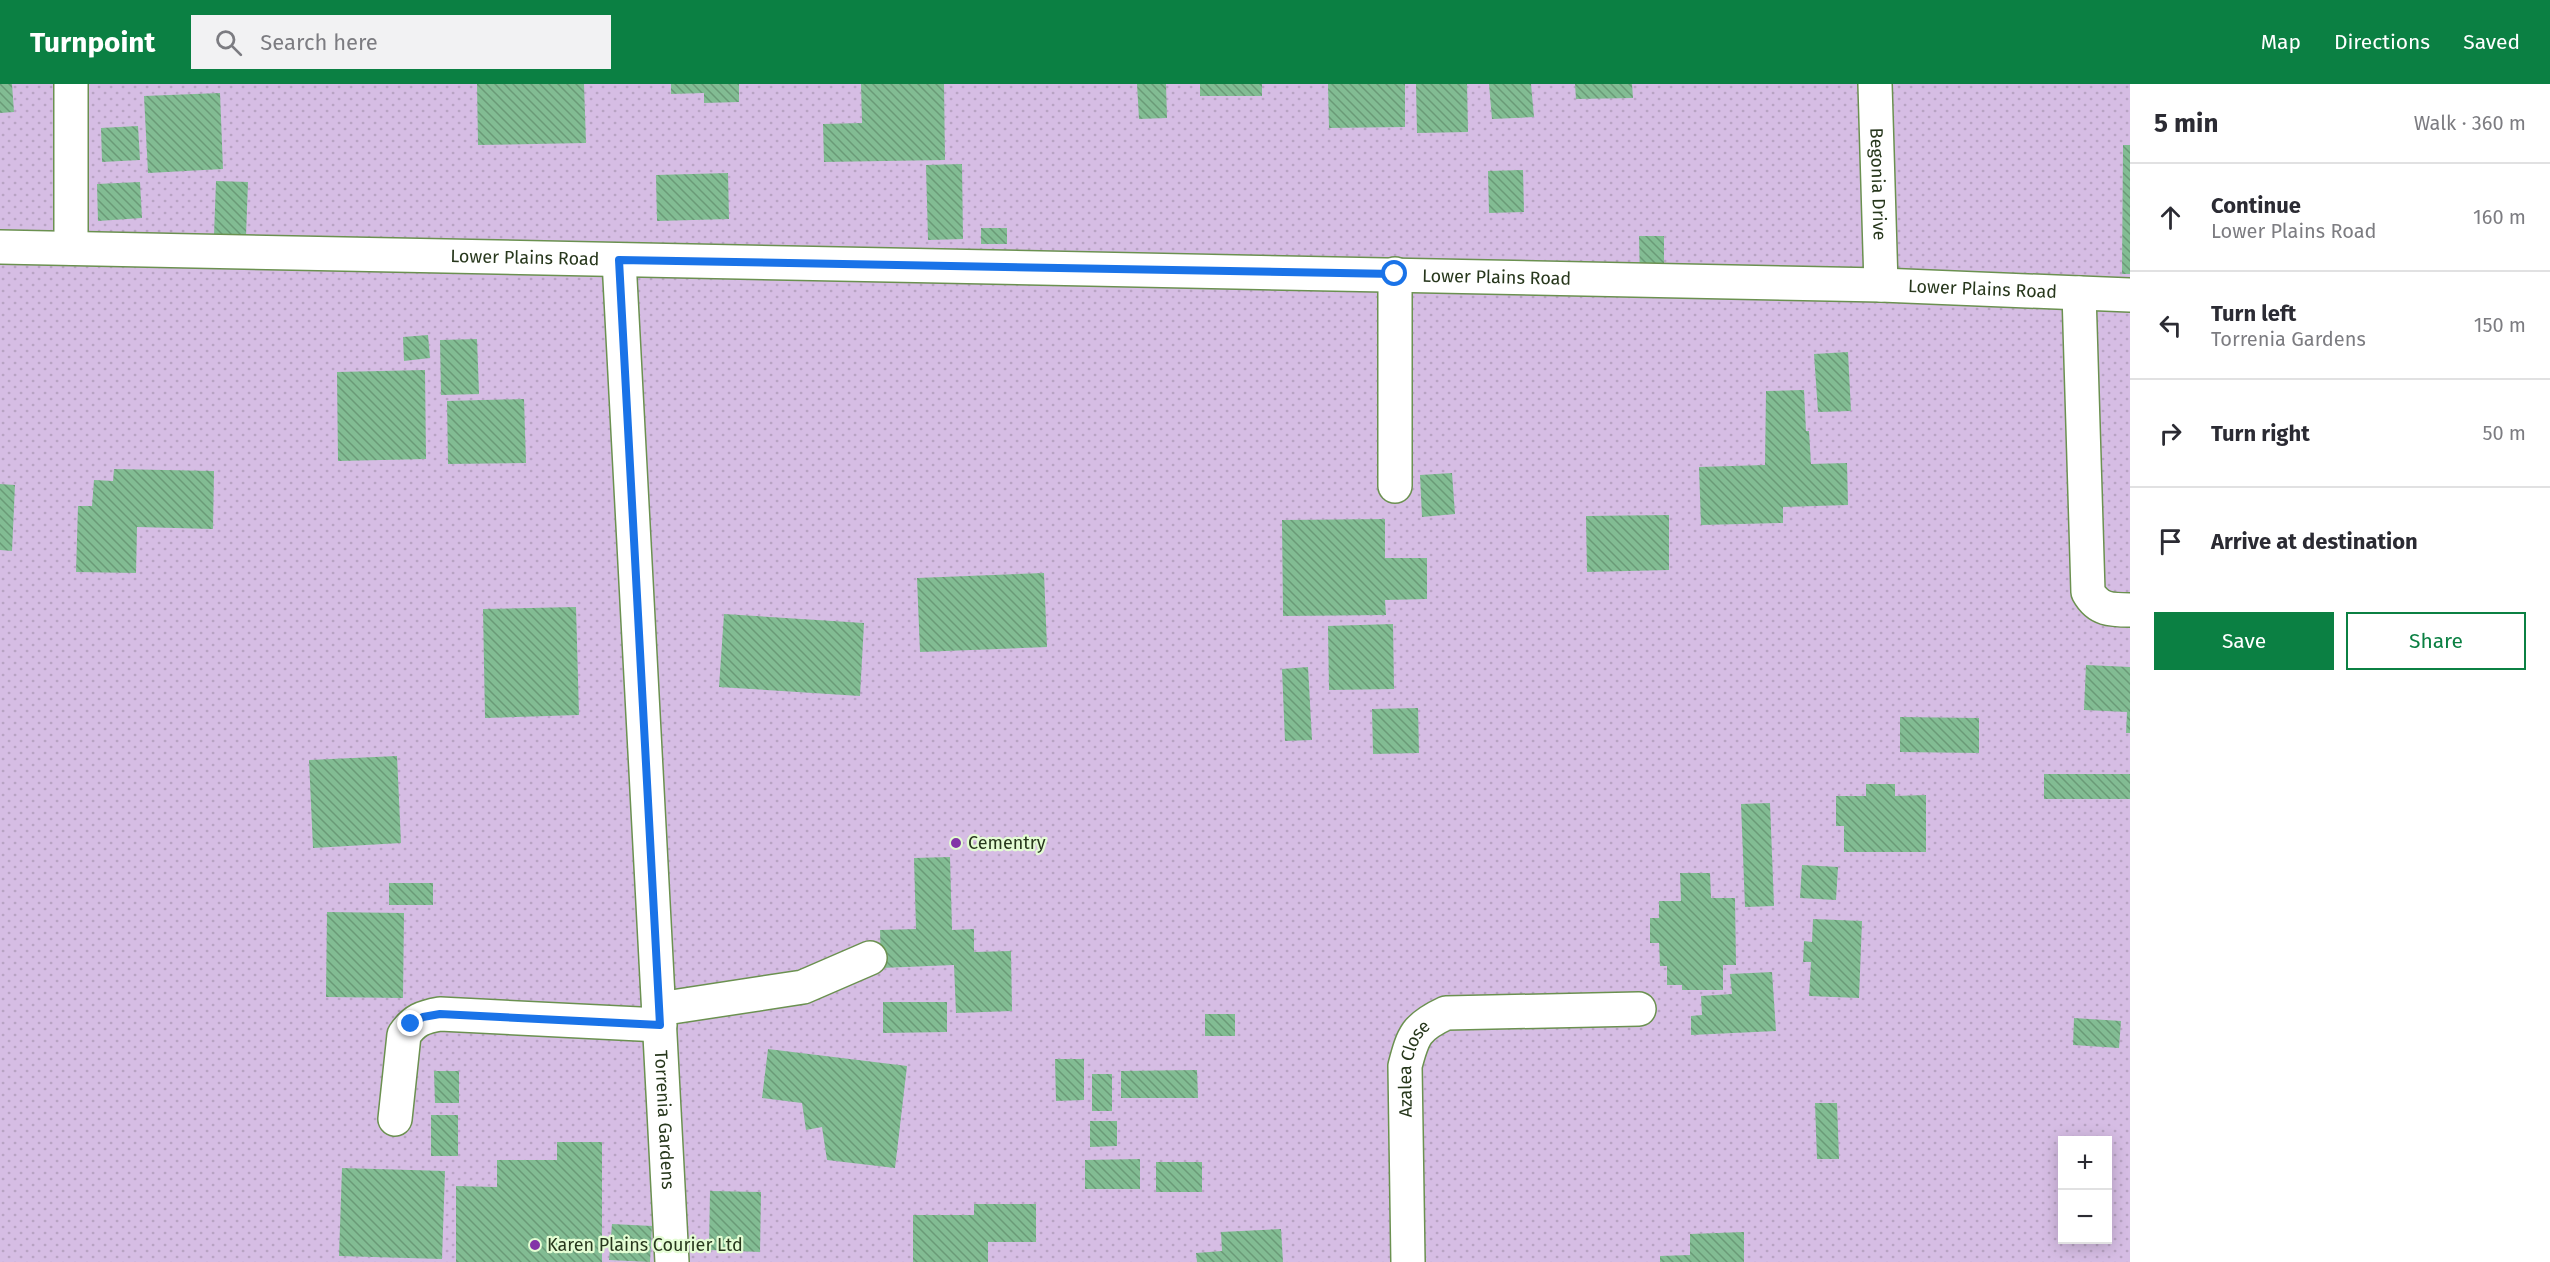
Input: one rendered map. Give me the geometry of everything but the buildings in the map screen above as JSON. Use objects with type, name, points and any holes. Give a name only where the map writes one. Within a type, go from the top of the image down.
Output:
[{"type":"street","points":[[71,84],[71,248]]},
{"type":"street","name":"Begonia Drive","points":[[1875,84],[1881,285]]},
{"type":"street","name":"Lower Plains Road","points":[[0,247],[1395,274],[1881,285],[2130,295]]},
{"type":"street","name":"Torrenia Gardens","points":[[619,260],[672,1262]]},
{"type":"street","points":[[1395,274],[1395,486]]},
{"type":"street","points":[[2079,293],[2088,592],[2094,603],[2107,609],[2130,610]]},
{"type":"street","points":[[395,1119],[404,1035],[411,1024],[423,1017],[440,1014],[659,1017],[803,987],[870,958]]},
{"type":"street","name":"Azalea Close","points":[[1408,1262],[1405,1066],[1412,1042],[1424,1023],[1446,1013],[1639,1009]]},
{"type":"shaded area","points":[[0,84],[2130,84],[2130,1262],[0,1262]]},
{"type":"place","name":"Cementry","points":[[956,843]]},
{"type":"place","name":"Karen Plains Courier Ltd","points":[[535,1245]]},
{"type":"route","points":[[411,1024],[423,1017],[440,1014],[660,1025],[619,260],[1395,274]]}]
